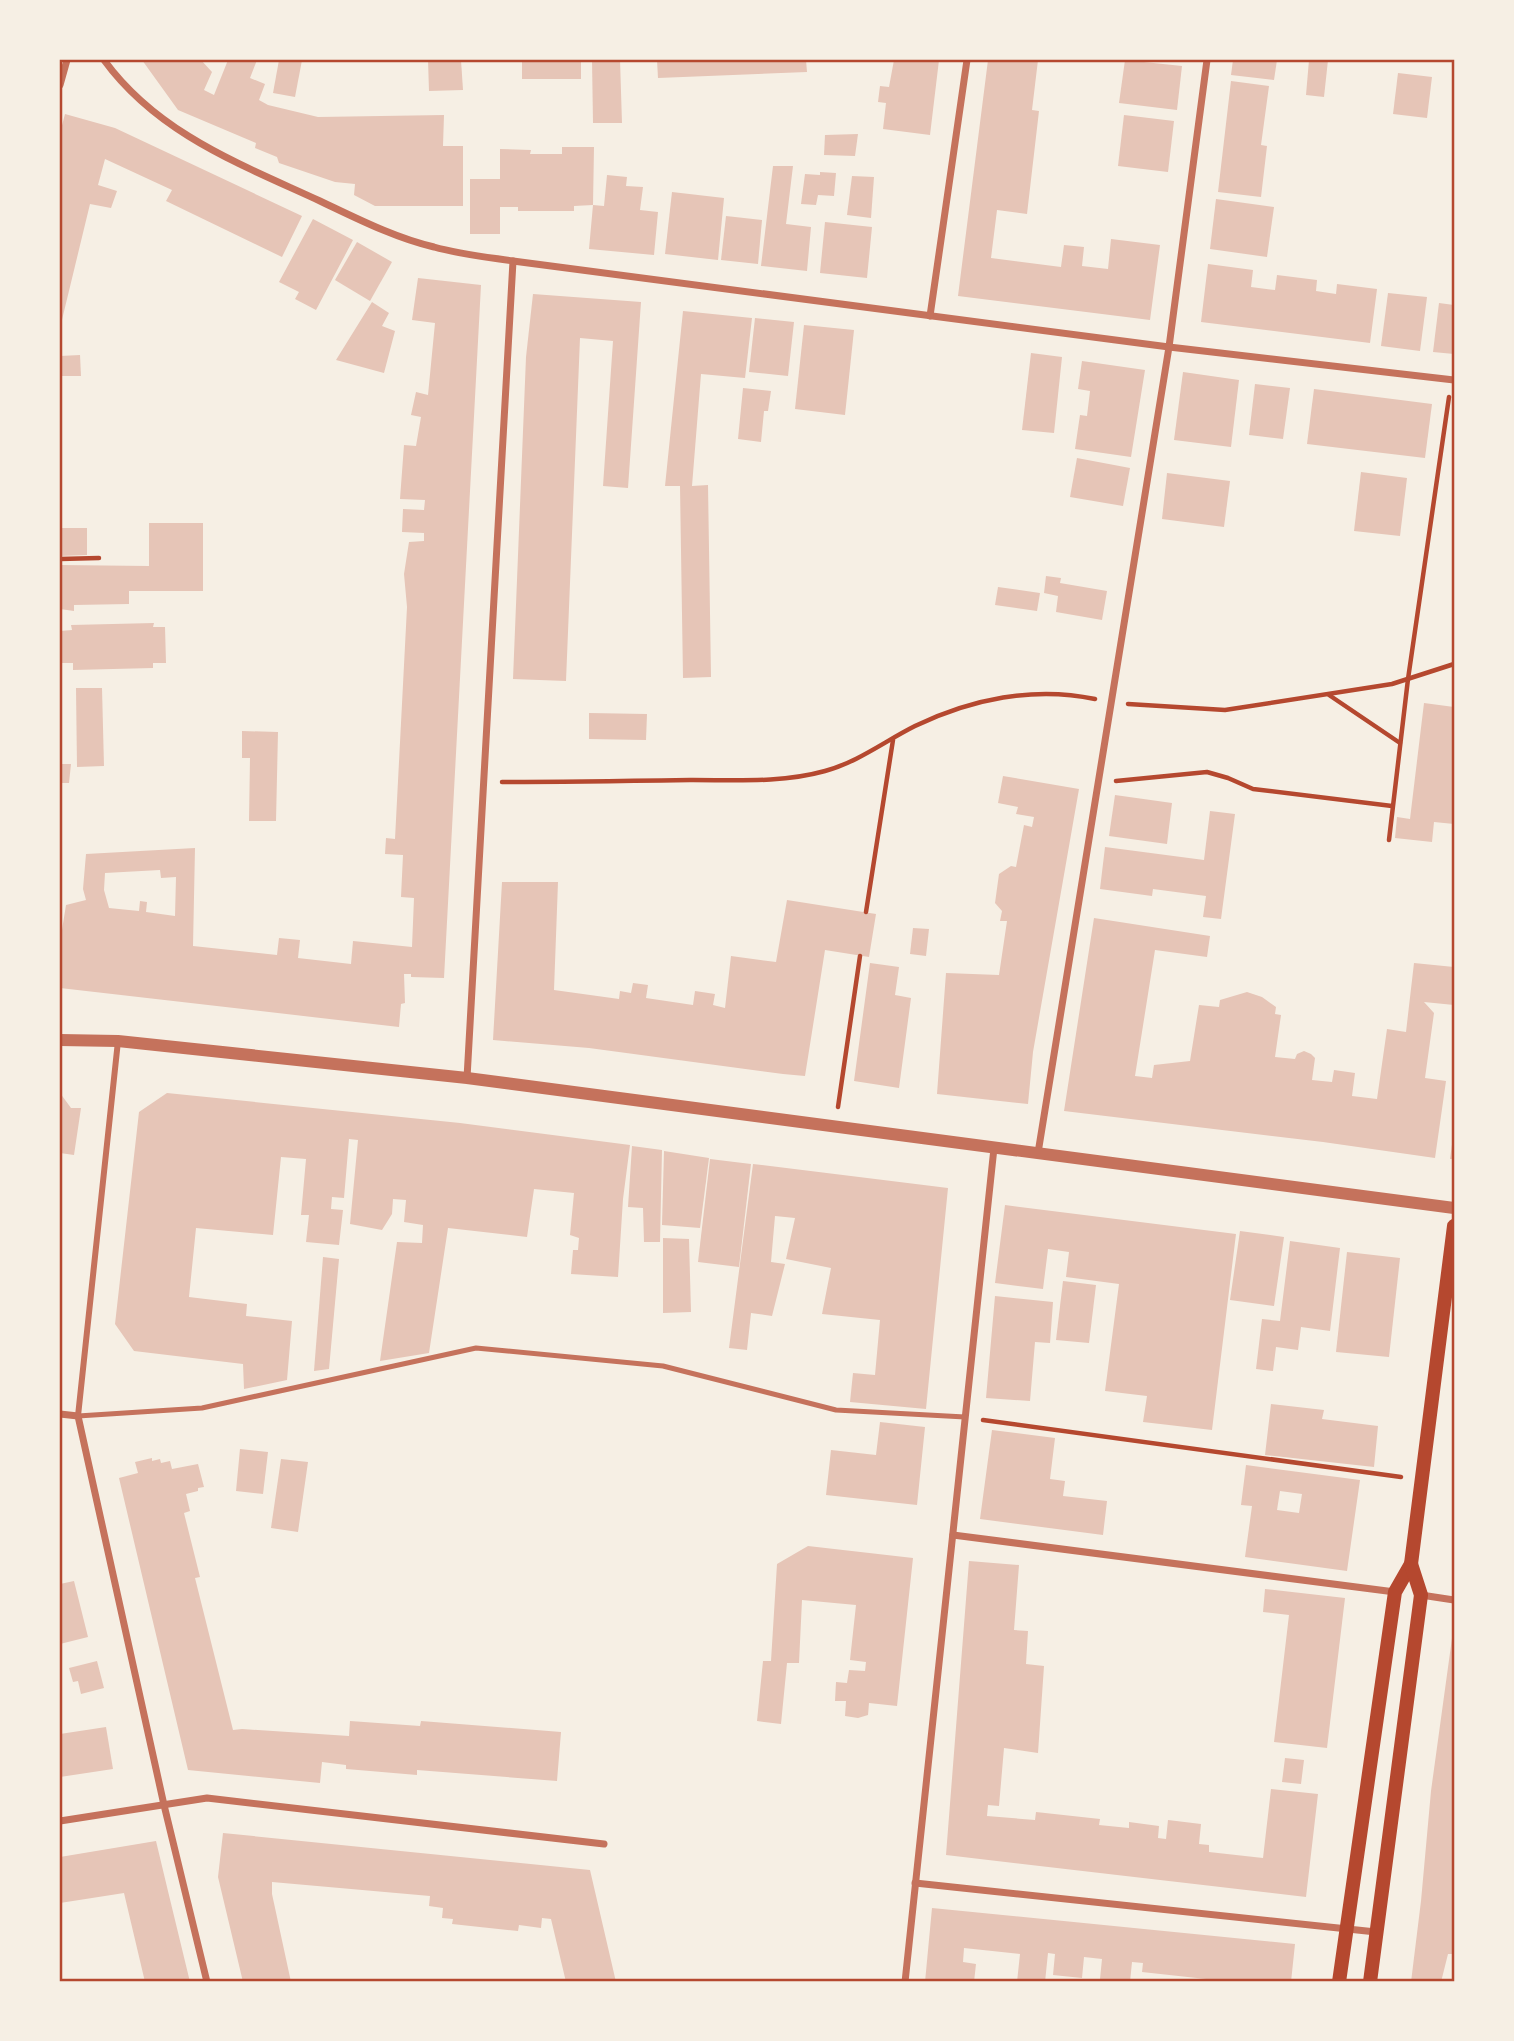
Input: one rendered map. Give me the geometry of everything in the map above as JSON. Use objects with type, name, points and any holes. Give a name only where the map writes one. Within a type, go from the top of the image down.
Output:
[{"type":"main road","points":[[1339,1982],[1395,1592],[1411,1563],[1454,1226]]},
{"type":"main road","points":[[1370,1982],[1421,1595],[1411,1563]]},
{"type":"street","points":[[60,85],[66,60]]},
{"type":"street","points":[[104,60],[127,87],[185,136],[369,224],[432,247],[513,261],[1169,347],[1453,379]]},
{"type":"street","points":[[930,316],[967,60]]},
{"type":"street","points":[[1038,1153],[1169,347],[1207,60]]},
{"type":"street","points":[[467,1078],[513,261]]},
{"type":"street","points":[[60,1040],[118,1041],[467,1078],[1454,1208]]},
{"type":"street","points":[[118,1041],[78,1416],[164,1805],[207,1982]]},
{"type":"street","points":[[905,1982],[995,1147]]},
{"type":"street","points":[[60,1414],[78,1416]]},
{"type":"street","points":[[953,1535],[1395,1592]]},
{"type":"street","points":[[1421,1595],[1454,1600]]},
{"type":"street","points":[[60,1821],[207,1798],[604,1844]]},
{"type":"street","points":[[915,1883],[1376,1932]]},
{"type":"lane","points":[[78,1416],[202,1408],[476,1349],[663,1366],[835,1410],[965,1417]]},
{"type":"path","points":[[1389,840],[1408,679],[1453,379]]},
{"type":"path","points":[[60,559],[99,558]]},
{"type":"path","points":[[484,782],[743,782],[784,778],[825,771],[866,755],[945,713],[1002,697],[1066,693],[1111,702],[1225,710],[1392,684],[1454,664]]},
{"type":"path","points":[[1329,694],[1400,744]]},
{"type":"path","points":[[866,912],[893,739]]},
{"type":"path","points":[[1098,784],[1207,772],[1253,789],[1392,806]]},
{"type":"path","points":[[836,1127],[860,956]]},
{"type":"path","points":[[965,1417],[1422,1480]]},
{"type":"building","points":[[142,60],[201,60],[212,72],[204,90],[214,95],[228,60],[257,60],[250,78],[265,84],[259,100],[268,105],[318,117],[444,115],[443,146],[463,146],[463,206],[375,206],[354,195],[355,184],[335,182],[279,163],[277,157],[255,148],[256,143],[178,110]]},
{"type":"building","points":[[279,60],[302,60],[295,97],[273,93]]},
{"type":"building","points":[[428,60],[461,60],[463,90],[429,91]]},
{"type":"building","points":[[522,60],[581,60],[581,79],[522,79]]},
{"type":"building","points":[[592,60],[620,60],[622,123],[593,123]]},
{"type":"building","points":[[657,60],[806,60],[807,72],[658,78]]},
{"type":"building","points":[[894,60],[939,60],[930,135],[883,129],[886,103],[878,102],[880,86],[889,87]]},
{"type":"building","points":[[988,60],[1038,60],[1032,110],[1039,111],[1027,214],[997,210],[991,258],[1061,267],[1064,245],[1084,247],[1082,266],[1108,269],[1111,239],[1160,245],[1150,320],[958,296]]},
{"type":"building","points":[[1125,60],[1182,66],[1177,110],[1119,103]]},
{"type":"building","points":[[1233,60],[1277,60],[1274,80],[1231,75]]},
{"type":"building","points":[[1309,60],[1328,60],[1324,97],[1306,95]]},
{"type":"building","points":[[1398,73],[1432,77],[1427,118],[1393,114]]},
{"type":"building","points":[[1231,81],[1269,86],[1261,145],[1267,146],[1261,197],[1218,192]]},
{"type":"building","points":[[65,114],[115,128],[302,216],[282,257],[166,201],[172,190],[105,159],[98,185],[117,191],[111,208],[90,204],[60,328],[60,133]]},
{"type":"building","points":[[1124,115],[1174,121],[1168,172],[1118,166]]},
{"type":"building","points":[[858,134],[855,156],[824,155],[825,135]]},
{"type":"building","points":[[562,147],[594,147],[593,205],[574,206],[574,211],[518,211],[518,207],[500,207],[500,234],[470,234],[470,179],[500,179],[500,149],[531,150],[530,154],[562,154]]},
{"type":"building","points":[[773,166],[793,166],[786,224],[811,227],[807,271],[761,266]]},
{"type":"building","points":[[820,172],[836,173],[834,196],[818,195],[816,205],[801,204],[805,174],[820,175]]},
{"type":"building","points":[[607,175],[627,177],[626,186],[643,187],[640,210],[658,212],[654,255],[589,249],[593,205],[604,206]]},
{"type":"building","points":[[852,176],[874,177],[871,218],[847,215]]},
{"type":"building","points":[[672,192],[724,198],[718,260],[665,254]]},
{"type":"building","points":[[1216,199],[1274,207],[1267,257],[1210,249]]},
{"type":"building","points":[[726,216],[762,220],[758,264],[721,260]]},
{"type":"building","points":[[313,219],[353,240],[316,310],[295,299],[299,292],[279,282]]},
{"type":"building","points":[[825,222],[872,227],[867,278],[820,273]]},
{"type":"building","points":[[357,242],[392,262],[370,301],[335,280]]},
{"type":"building","points":[[1208,264],[1253,270],[1251,287],[1275,290],[1277,275],[1317,280],[1316,291],[1336,294],[1337,284],[1377,289],[1370,343],[1201,322]]},
{"type":"building","points":[[418,278],[481,285],[444,978],[411,977],[411,974],[404,974],[405,1003],[401,1004],[399,1027],[60,988],[60,930],[66,905],[86,900],[83,889],[86,854],[195,848],[193,946],[277,955],[279,938],[300,940],[298,958],[351,964],[353,941],[412,947],[414,898],[401,897],[403,855],[385,854],[386,838],[395,839],[407,607],[404,574],[409,542],[424,541],[424,533],[402,532],[403,509],[424,510],[425,500],[400,499],[404,445],[416,446],[421,417],[411,415],[416,392],[428,395],[435,323],[412,320]],"holes":[[[160,870],[161,878],[176,877],[175,916],[146,912],[147,902],[140,901],[139,911],[109,908],[104,890],[105,873]]]},
{"type":"building","points":[[1388,293],[1427,297],[1420,351],[1381,346]]},
{"type":"building","points":[[533,294],[641,302],[628,488],[603,486],[613,341],[580,338],[566,681],[513,679],[526,357]]},
{"type":"building","points":[[372,302],[389,313],[382,326],[395,331],[384,373],[336,360]]},
{"type":"building","points":[[1439,303],[1454,305],[1454,354],[1433,352]]},
{"type":"building","points":[[683,311],[752,318],[745,378],[701,374],[692,486],[708,485],[711,677],[683,678],[680,486],[665,486]]},
{"type":"building","points":[[755,318],[794,322],[788,376],[749,372]]},
{"type":"building","points":[[804,325],[854,330],[845,415],[795,409]]},
{"type":"building","points":[[1031,353],[1062,357],[1054,433],[1022,430]]},
{"type":"building","points":[[80,355],[81,376],[60,376],[60,356]]},
{"type":"building","points":[[1082,361],[1145,370],[1131,457],[1075,449],[1080,415],[1087,416],[1090,391],[1078,389]]},
{"type":"building","points":[[1183,372],[1239,380],[1231,447],[1174,440]]},
{"type":"building","points":[[1255,384],[1290,388],[1283,439],[1249,435]]},
{"type":"building","points":[[743,388],[771,391],[768,411],[764,411],[761,442],[738,439]]},
{"type":"building","points":[[1314,389],[1432,404],[1425,458],[1307,444]]},
{"type":"building","points":[[1077,458],[1130,468],[1123,506],[1070,497]]},
{"type":"building","points":[[1361,472],[1407,478],[1400,536],[1354,531]]},
{"type":"building","points":[[1167,473],[1230,481],[1224,527],[1162,519]]},
{"type":"building","points":[[149,523],[203,523],[203,591],[129,591],[129,604],[74,605],[74,611],[60,609],[60,565],[149,566]]},
{"type":"building","points":[[60,528],[87,528],[87,555],[60,556]]},
{"type":"building","points":[[1046,576],[1061,578],[1060,583],[1107,591],[1102,620],[1056,612],[1058,596],[1044,593]]},
{"type":"building","points":[[998,587],[1040,593],[1037,611],[995,605]]},
{"type":"building","points":[[154,623],[153,627],[165,627],[166,663],[153,663],[153,668],[73,670],[73,663],[60,663],[60,631],[72,630],[71,625]]},
{"type":"building","points":[[76,688],[102,688],[104,766],[77,767]]},
{"type":"building","points":[[1424,703],[1454,707],[1454,824],[1434,822],[1432,842],[1395,838],[1397,817],[1410,819]]},
{"type":"building","points":[[589,713],[647,714],[646,740],[589,739]]},
{"type":"building","points":[[242,731],[278,732],[276,821],[249,821],[250,758],[242,758]]},
{"type":"building","points":[[60,764],[71,764],[69,783],[60,783]]},
{"type":"building","points":[[1003,776],[1079,789],[1033,1052],[1028,1104],[937,1094],[946,973],[999,975],[1007,921],[1000,921],[1002,911],[995,903],[999,874],[1011,866],[1016,867],[1024,825],[1032,827],[1034,817],[1016,814],[1018,807],[998,803]]},
{"type":"building","points":[[1115,795],[1172,803],[1167,844],[1109,836]]},
{"type":"building","points":[[1210,811],[1235,814],[1221,919],[1203,917],[1206,896],[1153,889],[1152,896],[1100,889],[1105,847],[1204,860]]},
{"type":"building","points":[[502,882],[558,882],[554,990],[619,999],[620,991],[631,993],[633,983],[648,985],[646,998],[693,1005],[695,991],[715,994],[713,1005],[725,1008],[731,956],[776,962],[787,900],[876,914],[869,957],[825,950],[805,1076],[589,1048],[493,1040]]},
{"type":"building","points":[[1094,918],[1210,936],[1207,957],[1155,950],[1135,1076],[1152,1078],[1154,1065],[1190,1061],[1199,1005],[1219,1007],[1220,1000],[1247,992],[1262,997],[1276,1007],[1275,1014],[1281,1015],[1275,1057],[1295,1059],[1297,1054],[1304,1051],[1315,1058],[1312,1080],[1332,1082],[1334,1070],[1355,1073],[1352,1096],[1377,1099],[1387,1029],[1406,1032],[1414,963],[1454,967],[1454,1005],[1424,1002],[1434,1013],[1425,1078],[1446,1081],[1435,1158],[1064,1111]]},
{"type":"building","points":[[913,928],[929,929],[926,956],[910,954]]},
{"type":"building","points":[[870,963],[899,967],[895,995],[911,998],[899,1088],[854,1081]]},
{"type":"building","points":[[60,1093],[71,1108],[81,1108],[74,1155],[60,1153]]},
{"type":"building","points":[[167,1093],[460,1123],[630,1145],[618,1277],[571,1274],[573,1250],[578,1250],[579,1238],[570,1235],[574,1193],[534,1189],[527,1237],[448,1228],[429,1353],[380,1361],[397,1242],[422,1243],[423,1225],[404,1222],[406,1200],[393,1199],[392,1214],[382,1230],[350,1224],[358,1140],[349,1139],[344,1198],[332,1197],[331,1209],[343,1210],[339,1245],[306,1242],[309,1215],[301,1215],[306,1159],[281,1157],[273,1235],[196,1228],[189,1297],[247,1304],[246,1316],[292,1321],[287,1380],[244,1389],[243,1364],[134,1351],[115,1324],[139,1112]]},
{"type":"building","points":[[1453,1137],[1454,1159],[1450,1159]]},
{"type":"building","points":[[632,1146],[662,1150],[660,1242],[644,1242],[643,1208],[628,1207]]},
{"type":"building","points":[[664,1151],[709,1158],[700,1228],[662,1225]]},
{"type":"building","points":[[710,1159],[751,1164],[739,1267],[698,1262]]},
{"type":"building","points":[[753,1164],[948,1188],[926,1409],[850,1402],[853,1373],[875,1375],[880,1320],[822,1314],[831,1268],[786,1259],[795,1218],[775,1216],[771,1262],[785,1264],[772,1316],[751,1313],[747,1350],[729,1348]]},
{"type":"building","points":[[1005,1205],[1236,1234],[1212,1430],[1143,1422],[1147,1396],[1105,1391],[1119,1284],[1066,1277],[1069,1252],[1048,1249],[1043,1289],[995,1283]]},
{"type":"building","points":[[1240,1231],[1284,1237],[1274,1306],[1230,1300]]},
{"type":"building","points":[[663,1238],[689,1239],[691,1312],[663,1313]]},
{"type":"building","points":[[1290,1241],[1340,1248],[1330,1331],[1301,1327],[1298,1350],[1276,1347],[1273,1371],[1256,1369],[1262,1319],[1280,1321]]},
{"type":"building","points":[[1347,1252],[1400,1258],[1389,1357],[1336,1352]]},
{"type":"building","points":[[323,1257],[339,1259],[329,1369],[314,1371]]},
{"type":"building","points":[[1063,1281],[1096,1285],[1089,1343],[1056,1340]]},
{"type":"building","points":[[995,1296],[1053,1302],[1050,1343],[1035,1342],[1030,1401],[986,1398]]},
{"type":"building","points":[[1271,1404],[1324,1410],[1322,1419],[1378,1426],[1374,1467],[1265,1455]]},
{"type":"building","points":[[880,1422],[925,1427],[917,1505],[826,1495],[831,1450],[876,1455]]},
{"type":"building","points":[[992,1430],[1055,1438],[1050,1479],[1065,1481],[1063,1496],[1107,1501],[1103,1535],[980,1519]]},
{"type":"building","points":[[240,1449],[268,1452],[263,1494],[236,1491]]},
{"type":"building","points":[[152,1458],[152,1461],[160,1459],[161,1463],[170,1461],[172,1469],[198,1464],[204,1487],[186,1494],[190,1511],[184,1513],[200,1577],[195,1578],[233,1730],[349,1736],[350,1721],[420,1726],[421,1721],[561,1732],[557,1781],[417,1770],[417,1775],[346,1769],[346,1765],[322,1762],[320,1783],[188,1770],[119,1478],[138,1473],[135,1462]]},
{"type":"building","points":[[281,1459],[308,1462],[298,1532],[271,1528]]},
{"type":"building","points":[[1246,1465],[1360,1480],[1347,1571],[1245,1557],[1252,1506],[1241,1505]],"holes":[[[1280,1491],[1302,1494],[1299,1513],[1277,1510]]]},
{"type":"building","points":[[808,1546],[913,1558],[897,1706],[869,1703],[868,1715],[858,1718],[845,1716],[846,1701],[835,1701],[836,1682],[847,1683],[849,1670],[865,1671],[866,1662],[850,1660],[856,1605],[802,1600],[799,1663],[787,1663],[781,1724],[757,1721],[763,1661],[771,1661],[777,1564]]},
{"type":"building","points":[[969,1561],[1019,1565],[1014,1630],[1028,1631],[1026,1664],[1044,1666],[1038,1753],[1004,1748],[999,1806],[988,1805],[987,1816],[1035,1820],[1036,1812],[1100,1819],[1099,1825],[1129,1828],[1129,1822],[1159,1826],[1158,1838],[1166,1839],[1168,1820],[1201,1824],[1199,1844],[1209,1845],[1209,1852],[1263,1858],[1271,1789],[1318,1794],[1306,1897],[946,1855]]},
{"type":"building","points":[[74,1581],[88,1637],[60,1644],[60,1584]]},
{"type":"building","points":[[1265,1589],[1345,1598],[1327,1748],[1274,1742],[1289,1615],[1263,1612]]},
{"type":"building","points":[[1453,1631],[1454,1954],[1448,1954],[1441,1982],[1411,1982],[1431,1791]]},
{"type":"building","points":[[97,1661],[104,1688],[81,1694],[78,1681],[73,1682],[69,1668]]},
{"type":"building","points":[[106,1727],[113,1769],[60,1777],[60,1734]]},
{"type":"building","points":[[1285,1758],[1304,1760],[1301,1784],[1282,1782]]},
{"type":"building","points":[[223,1833],[590,1870],[616,1982],[566,1982],[551,1919],[542,1918],[541,1928],[519,1925],[518,1931],[452,1924],[453,1919],[442,1918],[443,1908],[429,1906],[430,1896],[272,1882],[272,1894],[291,1982],[243,1982],[218,1877]]},
{"type":"building","points":[[156,1841],[190,1982],[145,1982],[124,1893],[60,1903],[60,1857]]},
{"type":"building","points":[[932,1908],[1295,1944],[1291,1982],[1206,1982],[1206,1979],[1142,1972],[1143,1963],[1132,1962],[1130,1982],[1100,1979],[1102,1959],[1084,1957],[1082,1978],[1053,1975],[1055,1954],[1048,1953],[1045,1982],[1017,1982],[1020,1954],[964,1948],[963,1962],[976,1964],[974,1982],[925,1982]]}]
